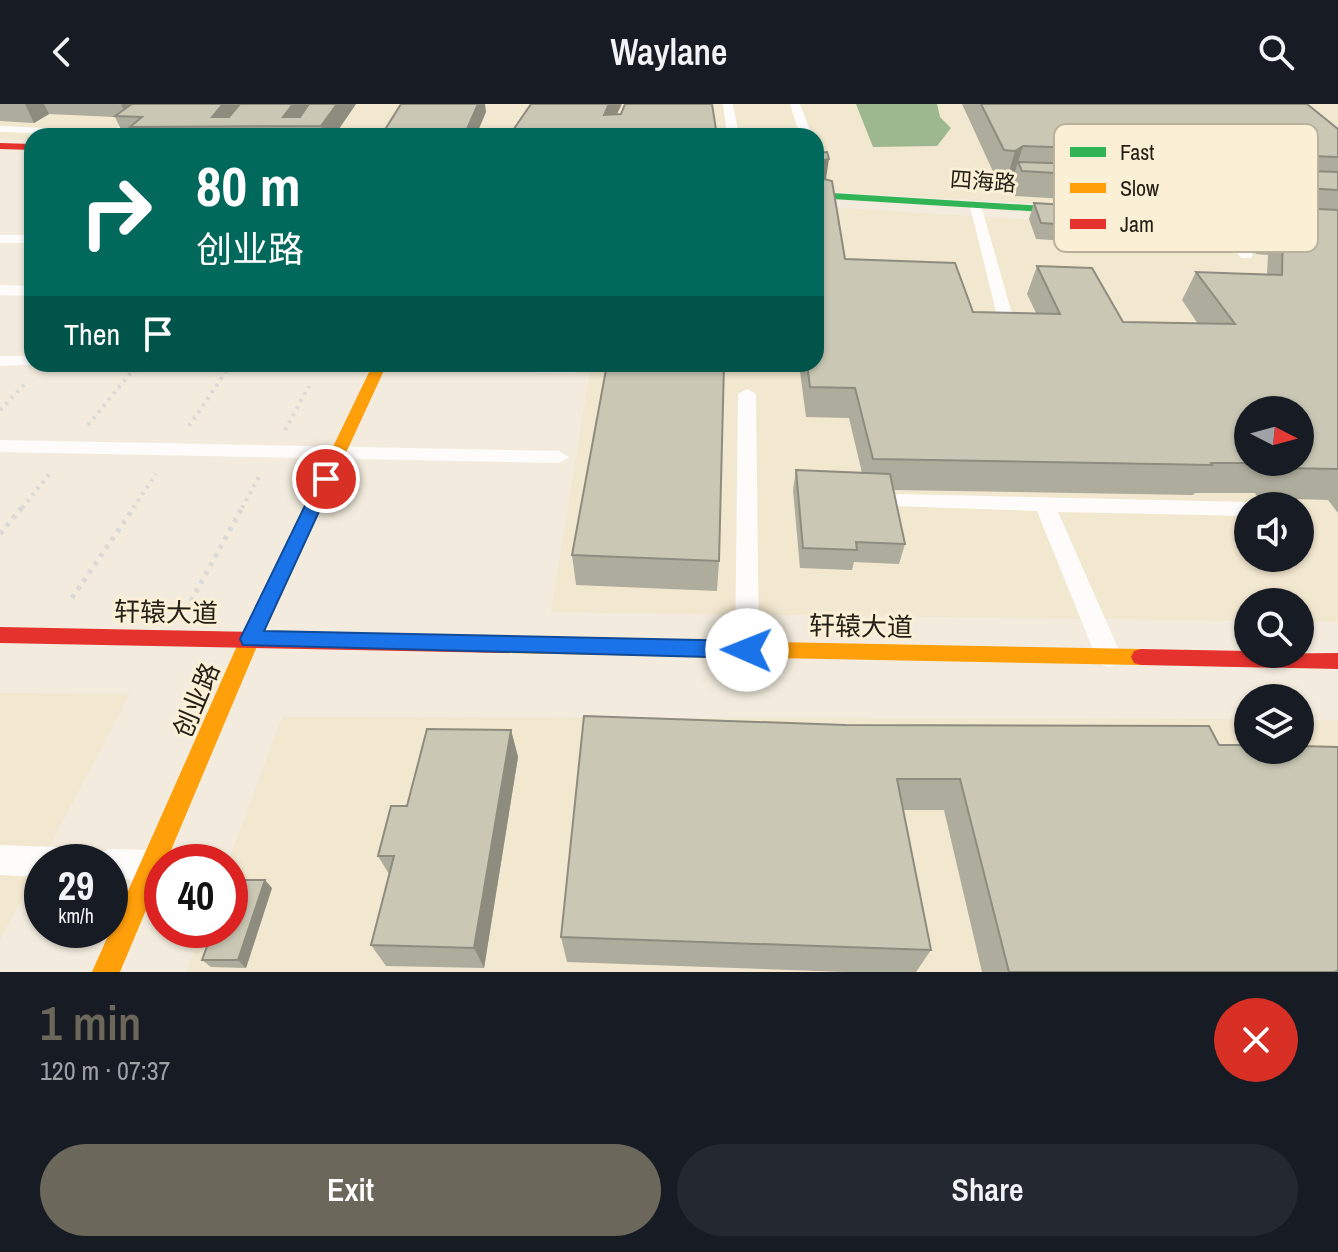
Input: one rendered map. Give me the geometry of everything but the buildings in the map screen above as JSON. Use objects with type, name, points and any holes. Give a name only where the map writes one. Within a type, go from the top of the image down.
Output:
[{"type":"street","points":[[0,146],[24,147]]},
{"type":"street","name":"四海路","points":[[824,196],[1054,210]]},
{"type":"street","points":[[1318,226],[1338,227]]},
{"type":"street","name":"创业路","points":[[161,844],[250,639],[377,372]]},
{"type":"street","name":"轩辕大道","points":[[0,635],[1338,661]]},
{"type":"street","name":"创业路","points":[[106,972],[144,884]]},
{"type":"lane","points":[[123,128],[158,104]]},
{"type":"lane","points":[[728,104],[732,128]]},
{"type":"lane","points":[[795,104],[803,128]]},
{"type":"lane","points":[[0,129],[24,130]]},
{"type":"lane","points":[[974,205],[1008,328]]},
{"type":"lane","points":[[0,239],[24,239]]},
{"type":"lane","points":[[0,290],[24,291]]},
{"type":"lane","points":[[0,361],[24,366]]},
{"type":"lane","points":[[747,394],[747,650]]},
{"type":"lane","points":[[0,446],[559,457]]},
{"type":"lane","points":[[899,501],[1234,509]]},
{"type":"lane","points":[[1044,504],[1109,657]]},
{"type":"lane","points":[[0,860],[24,861]]},
{"type":"path","points":[[0,410],[30,372]]},
{"type":"path","points":[[46,635],[226,372]]},
{"type":"path","points":[[171,638],[317,372]]},
{"type":"shaded area","points":[[0,104],[1338,104],[1338,221],[1318,220],[1318,124],[1054,124],[1054,205],[824,191],[824,128],[24,128],[24,140],[0,139]]},
{"type":"shaded area","points":[[856,104],[937,104],[940,117],[951,128],[937,146],[873,147]]},
{"type":"shaded area","points":[[824,207],[1054,222],[1054,252],[1318,252],[1318,239],[1338,240],[1338,622],[1314,622],[1314,588],[1234,588],[1234,621],[551,612],[590,372],[824,372]]},
{"type":"shaded area","points":[[0,693],[130,694],[51,844],[24,844],[24,895],[0,940]]},
{"type":"shaded area","points":[[282,717],[1234,719],[1234,764],[1314,764],[1314,720],[1338,720],[1338,972],[186,972],[195,948],[248,948],[248,844],[235,844]]},
{"type":"traffic: fast","points":[[824,195],[1054,210]]},
{"type":"traffic: slow","points":[[1318,226],[1338,227]]},
{"type":"traffic: slow","points":[[106,972],[250,639],[376,372]]},
{"type":"traffic: slow","points":[[503,645],[1141,657]]},
{"type":"traffic: jam","points":[[0,146],[24,147]]},
{"type":"traffic: jam","points":[[0,635],[503,645]]},
{"type":"traffic: jam","points":[[1141,657],[1338,661]]},
{"type":"route","points":[[326,479],[250,639],[747,650]]}]
